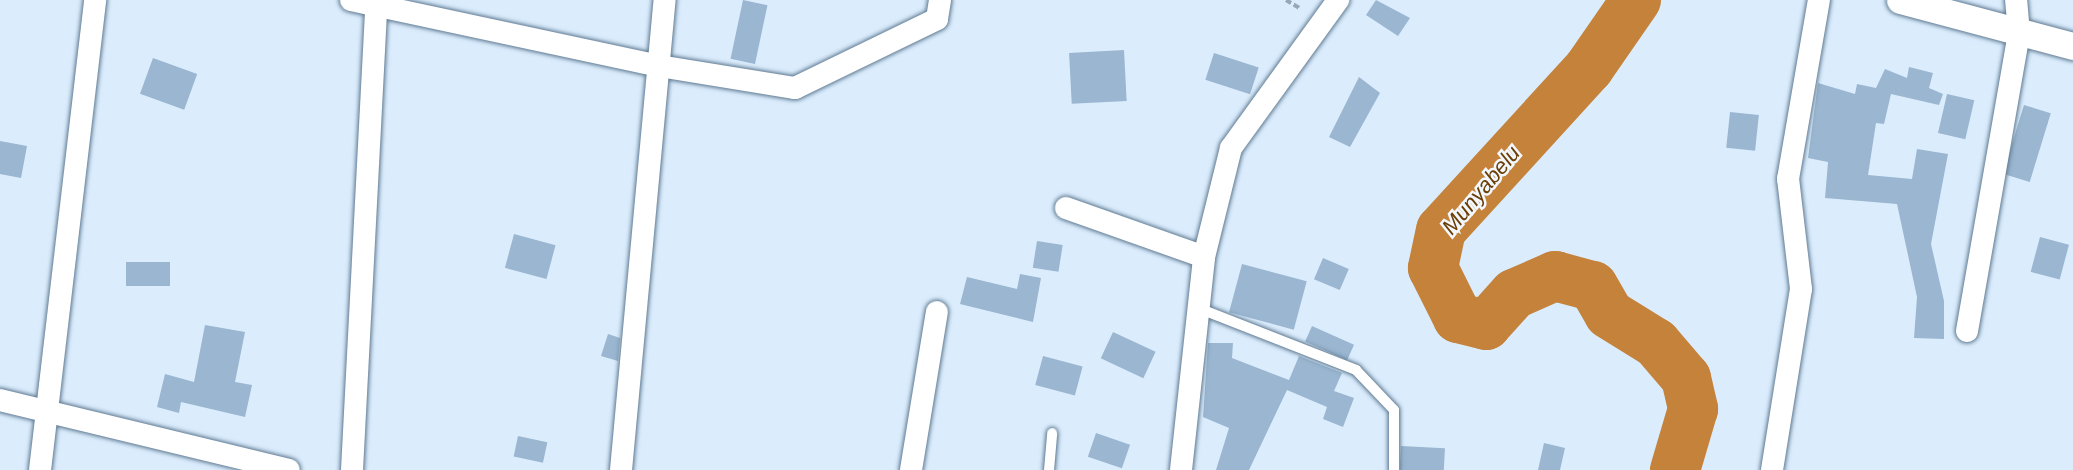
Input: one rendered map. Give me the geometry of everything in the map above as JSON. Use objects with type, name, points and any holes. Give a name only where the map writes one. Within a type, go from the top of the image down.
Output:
[{"type":"street","points":[[40,470],[95,0]]},
{"type":"street","points":[[351,0],[377,2],[659,66],[795,88],[937,19],[940,0]]},
{"type":"street","points":[[621,470],[665,0]]},
{"type":"street","points":[[1181,470],[1204,257],[1231,148],[1338,0]]},
{"type":"street","points":[[1772,470],[1801,289],[1788,180],[1819,0]]},
{"type":"street","points":[[1900,0],[2073,46]]},
{"type":"street","points":[[1967,331],[2019,33],[2016,0]]},
{"type":"street","points":[[352,470],[377,2]]},
{"type":"street","points":[[1066,208],[1204,257]]},
{"type":"street","points":[[911,470],[937,312]]},
{"type":"street","points":[[0,400],[289,470]]},
{"type":"lane","points":[[1198,308],[1356,370],[1394,410],[1394,470]]},
{"type":"lane","points":[[1049,470],[1052,433]]},
{"type":"building","points":[[743,0],[767,5],[755,64],[731,59]]},
{"type":"building","points":[[1376,0],[1410,18],[1398,36],[1366,15]]},
{"type":"building","points":[[1124,50],[1127,101],[1072,104],[1069,53]]},
{"type":"building","points":[[1214,53],[1259,68],[1250,94],[1205,80]]},
{"type":"building","points":[[153,58],[197,74],[184,110],[140,94]]},
{"type":"building","points":[[1909,67],[1933,73],[1929,88],[1943,94],[1939,105],[1891,94],[1884,124],[1876,123],[1868,175],[1912,179],[1917,149],[1948,154],[1931,244],[1944,301],[1944,339],[1914,338],[1917,297],[1897,204],[1825,198],[1828,162],[1808,158],[1818,83],[1855,94],[1857,84],[1876,88],[1885,69],[1907,78]]},
{"type":"building","points":[[1359,77],[1380,93],[1350,147],[1329,137]]},
{"type":"building","points":[[1947,94],[1974,100],[1965,139],[1938,133]]},
{"type":"building","points":[[2024,105],[2051,113],[2030,182],[2003,174]]},
{"type":"building","points":[[1730,112],[1759,115],[1755,151],[1726,148]]},
{"type":"building","points":[[0,141],[27,146],[21,178],[0,174]]},
{"type":"building","points":[[514,234],[556,245],[546,279],[505,268]]},
{"type":"building","points":[[2040,237],[2069,245],[2060,280],[2031,272]]},
{"type":"building","points":[[1037,241],[1063,245],[1058,272],[1033,268]]},
{"type":"building","points":[[1323,258],[1349,269],[1340,290],[1314,279]]},
{"type":"building","points":[[126,262],[170,262],[170,286],[126,286]]},
{"type":"building","points":[[1242,264],[1307,281],[1294,330],[1229,312]]},
{"type":"building","points":[[1020,274],[1041,278],[1033,322],[960,304],[967,277],[1017,289]]},
{"type":"building","points":[[205,325],[245,332],[235,382],[252,385],[245,417],[181,402],[179,413],[157,407],[165,374],[194,382]]},
{"type":"building","points":[[1312,326],[1354,345],[1347,360],[1305,342]]},
{"type":"building","points":[[1113,332],[1156,352],[1143,378],[1101,358]]},
{"type":"building","points":[[608,334],[620,338],[618,361],[601,356]]},
{"type":"building","points":[[1208,343],[1233,343],[1232,358],[1289,380],[1299,356],[1342,373],[1334,391],[1354,398],[1343,427],[1323,419],[1327,407],[1287,390],[1249,470],[1216,470],[1229,428],[1203,417]]},
{"type":"building","points":[[1043,356],[1083,367],[1075,396],[1035,385]]},
{"type":"building","points":[[1096,433],[1130,445],[1122,468],[1088,457]]},
{"type":"building","points":[[518,436],[547,442],[543,463],[514,457]]},
{"type":"building","points":[[1544,443],[1565,448],[1560,470],[1538,470]]},
{"type":"building","points":[[1401,446],[1445,448],[1444,470],[1400,470]]},
{"type":"waterway","name":"Munyabelu","points":[[1636,0],[1589,68],[1441,230],[1433,268],[1458,318],[1486,325],[1514,294],[1555,276],[1593,286],[1609,314],[1656,343],[1686,378],[1693,409],[1675,470]]}]
